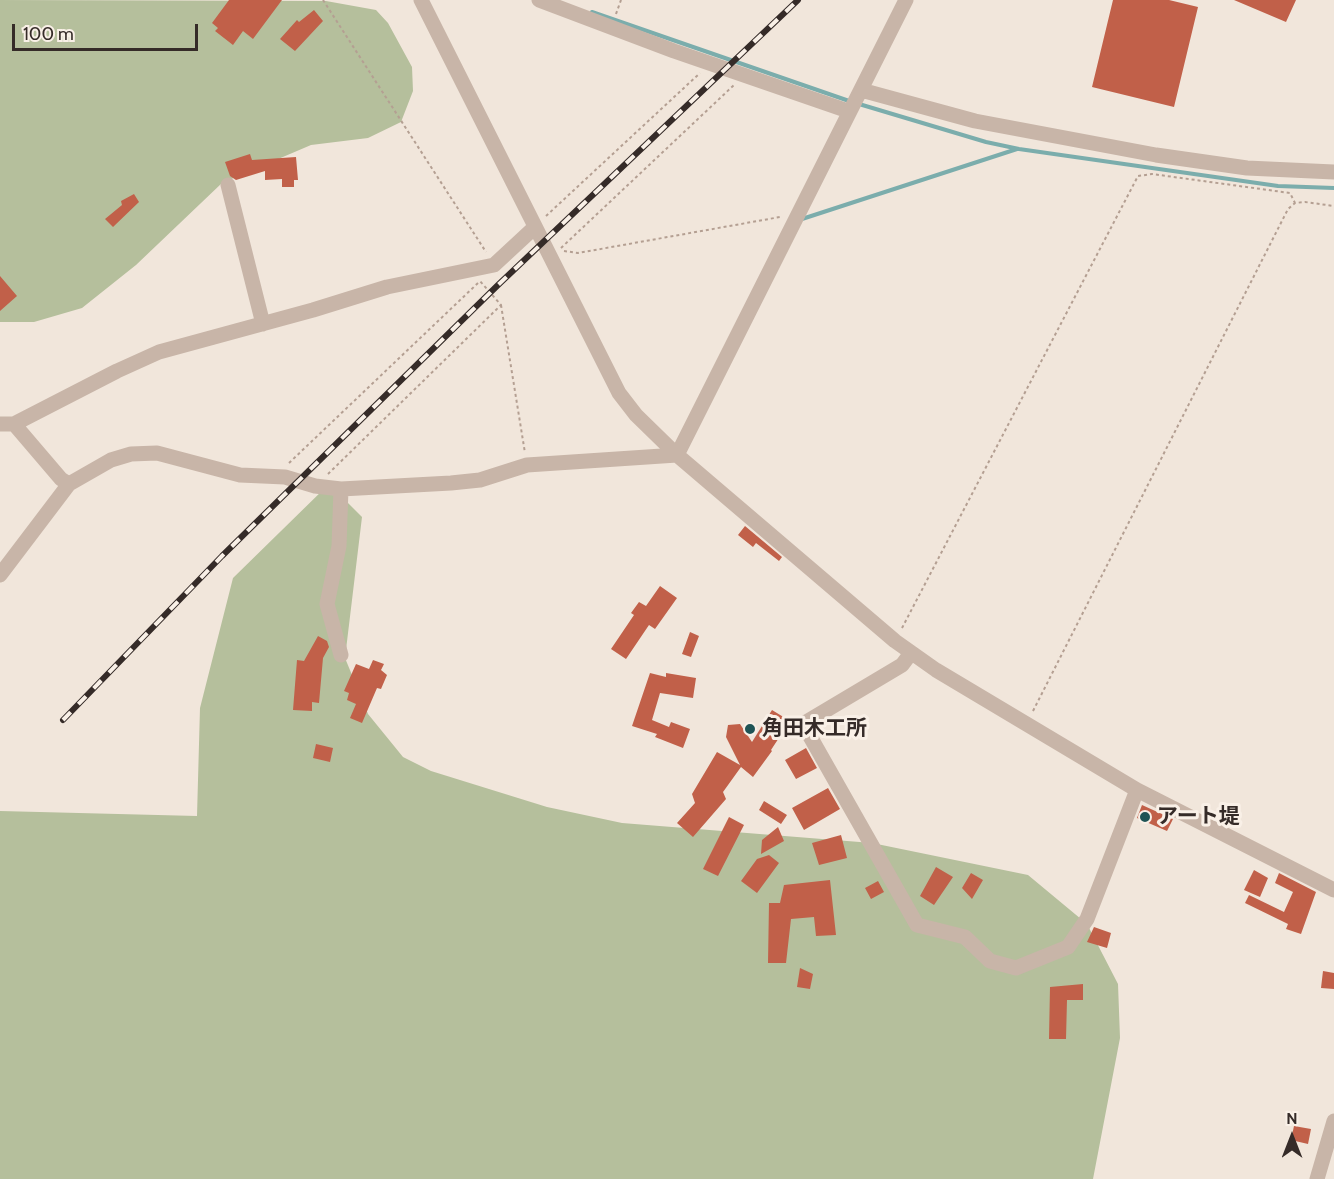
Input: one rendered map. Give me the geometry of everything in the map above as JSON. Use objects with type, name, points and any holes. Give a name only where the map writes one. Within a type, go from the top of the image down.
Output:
[{"type":"street","points":[[421,0],[619,393],[636,415],[676,455],[895,641],[911,652],[1137,790],[1334,890]]},
{"type":"street","points":[[539,0],[744,75],[854,101],[1156,155],[1247,168],[1334,172]]},
{"type":"street","points":[[676,455],[906,0]]},
{"type":"street","points":[[228,185],[263,324]]},
{"type":"street","points":[[69,484],[61,479],[7,424],[159,352],[263,324],[387,286],[494,265],[535,227]]},
{"type":"street","points":[[0,575],[69,484],[111,460],[131,454],[157,453],[240,475],[275,477],[341,489],[480,480],[527,465],[676,455]]},
{"type":"street","points":[[341,489],[339,546],[327,604],[341,655]]},
{"type":"street","points":[[911,652],[902,665],[803,724],[917,925],[965,937],[990,961],[1016,968],[1068,947],[1087,919],[1137,790]]},
{"type":"street","points":[[1317,1179],[1334,1121]]},
{"type":"path","points":[[275,477],[494,265],[323,0]]},
{"type":"path","points":[[616,14],[621,0]]},
{"type":"path","points":[[535,227],[710,63]]},
{"type":"path","points":[[744,75],[558,251],[578,253],[777,219],[798,210]]},
{"type":"path","points":[[895,641],[1138,176],[1152,174],[1290,193],[1295,203]]},
{"type":"path","points":[[1295,203],[1334,206]]},
{"type":"path","points":[[1027,724],[1282,219],[1295,203]]},
{"type":"path","points":[[480,281],[501,305],[527,465]]},
{"type":"path","points":[[315,486],[501,305]]},
{"type":"green space","points":[[0,0],[326,1],[376,10],[388,23],[412,67],[413,91],[401,122],[368,138],[311,145],[222,183],[136,265],[82,308],[34,322],[0,322]]},
{"type":"green space","points":[[329,484],[362,517],[345,658],[368,714],[403,757],[431,771],[547,807],[622,823],[872,843],[1028,875],[1087,924],[1118,984],[1120,1038],[1093,1179],[0,1179],[0,811],[197,816],[200,708],[233,578]]},
{"type":"building","points":[[229,0],[282,0],[253,39],[243,31],[233,45],[215,31],[218,28],[212,23]]},
{"type":"building","points":[[1113,0],[1169,0],[1198,7],[1174,107],[1092,87]]},
{"type":"building","points":[[1234,0],[1296,0],[1286,22]]},
{"type":"building","points":[[314,10],[323,21],[295,51],[280,39],[297,20],[299,22]]},
{"type":"building","points":[[250,154],[252,160],[296,157],[298,180],[294,180],[294,187],[282,187],[282,179],[265,180],[265,171],[236,180],[230,176],[225,162]]},
{"type":"building","points":[[134,194],[139,202],[113,227],[105,219],[122,205],[121,201]]},
{"type":"building","points":[[0,276],[17,296],[0,311]]},
{"type":"building","points":[[745,526],[782,557],[779,561],[756,543],[753,547],[738,535]]},
{"type":"building","points":[[660,586],[677,598],[655,629],[649,625],[626,659],[611,649],[634,615],[631,613],[639,602],[646,606]]},
{"type":"building","points":[[690,632],[699,636],[691,657],[682,654]]},
{"type":"building","points":[[318,636],[327,641],[329,647],[323,658],[319,703],[312,702],[312,711],[293,710],[297,660],[304,661]]},
{"type":"building","points":[[373,660],[384,664],[381,670],[387,675],[381,689],[377,688],[362,723],[350,718],[356,704],[347,700],[349,693],[344,691],[356,664],[369,669]]},
{"type":"building","points":[[650,673],[666,677],[666,673],[696,678],[693,698],[660,693],[652,720],[669,727],[671,722],[690,729],[683,748],[655,737],[657,734],[632,726]]},
{"type":"building","points":[[772,710],[790,721],[772,751],[753,777],[741,767],[723,792],[726,799],[693,837],[677,823],[695,803],[692,794],[717,752],[740,765],[726,737],[728,725],[740,724],[752,742]]},
{"type":"building","points":[[316,744],[333,748],[330,762],[313,758]]},
{"type":"building","points":[[806,748],[817,768],[796,779],[785,760]]},
{"type":"building","points":[[828,788],[840,809],[804,830],[792,808]]},
{"type":"building","points":[[764,801],[787,815],[781,824],[759,810]]},
{"type":"building","points":[[1142,805],[1173,819],[1167,831],[1137,818]]},
{"type":"building","points":[[729,817],[744,825],[718,876],[703,869]]},
{"type":"building","points":[[778,827],[784,841],[761,854],[762,840]]},
{"type":"building","points":[[841,835],[847,858],[819,865],[812,843]]},
{"type":"building","points":[[769,855],[779,863],[757,893],[741,881],[757,859]]},
{"type":"building","points":[[936,867],[953,877],[934,905],[920,896]]},
{"type":"building","points":[[1254,870],[1268,878],[1260,897],[1244,890]]},
{"type":"building","points":[[971,873],[983,880],[972,899],[962,888]]},
{"type":"building","points":[[1279,873],[1316,892],[1301,934],[1286,929],[1288,924],[1245,903],[1249,895],[1284,912],[1293,892],[1275,883]]},
{"type":"building","points":[[830,880],[836,935],[816,936],[814,917],[791,919],[786,963],[768,963],[769,903],[780,903],[784,885]]},
{"type":"building","points":[[878,881],[884,892],[871,899],[865,888]]},
{"type":"building","points":[[1094,927],[1111,933],[1107,948],[1087,942]]},
{"type":"building","points":[[800,968],[813,974],[810,989],[797,987]]},
{"type":"building","points":[[1323,971],[1334,973],[1334,989],[1321,988]]},
{"type":"building","points":[[1083,984],[1083,1000],[1067,1000],[1066,1039],[1049,1039],[1050,987]]},
{"type":"building","points":[[1294,1126],[1311,1129],[1308,1144],[1291,1140]]},
{"type":"waterway","points":[[592,12],[852,102]]},
{"type":"waterway","points":[[859,104],[986,142],[1019,149],[1278,186],[1334,188]]},
{"type":"waterway","points":[[802,219],[1017,149]]},
{"type":"railway","points":[[63,720],[222,556],[498,285],[798,0]]},
{"type":"place","name":"角田木工所","points":[[750,729]]},
{"type":"place","name":"アート堤","points":[[1145,817]]}]
